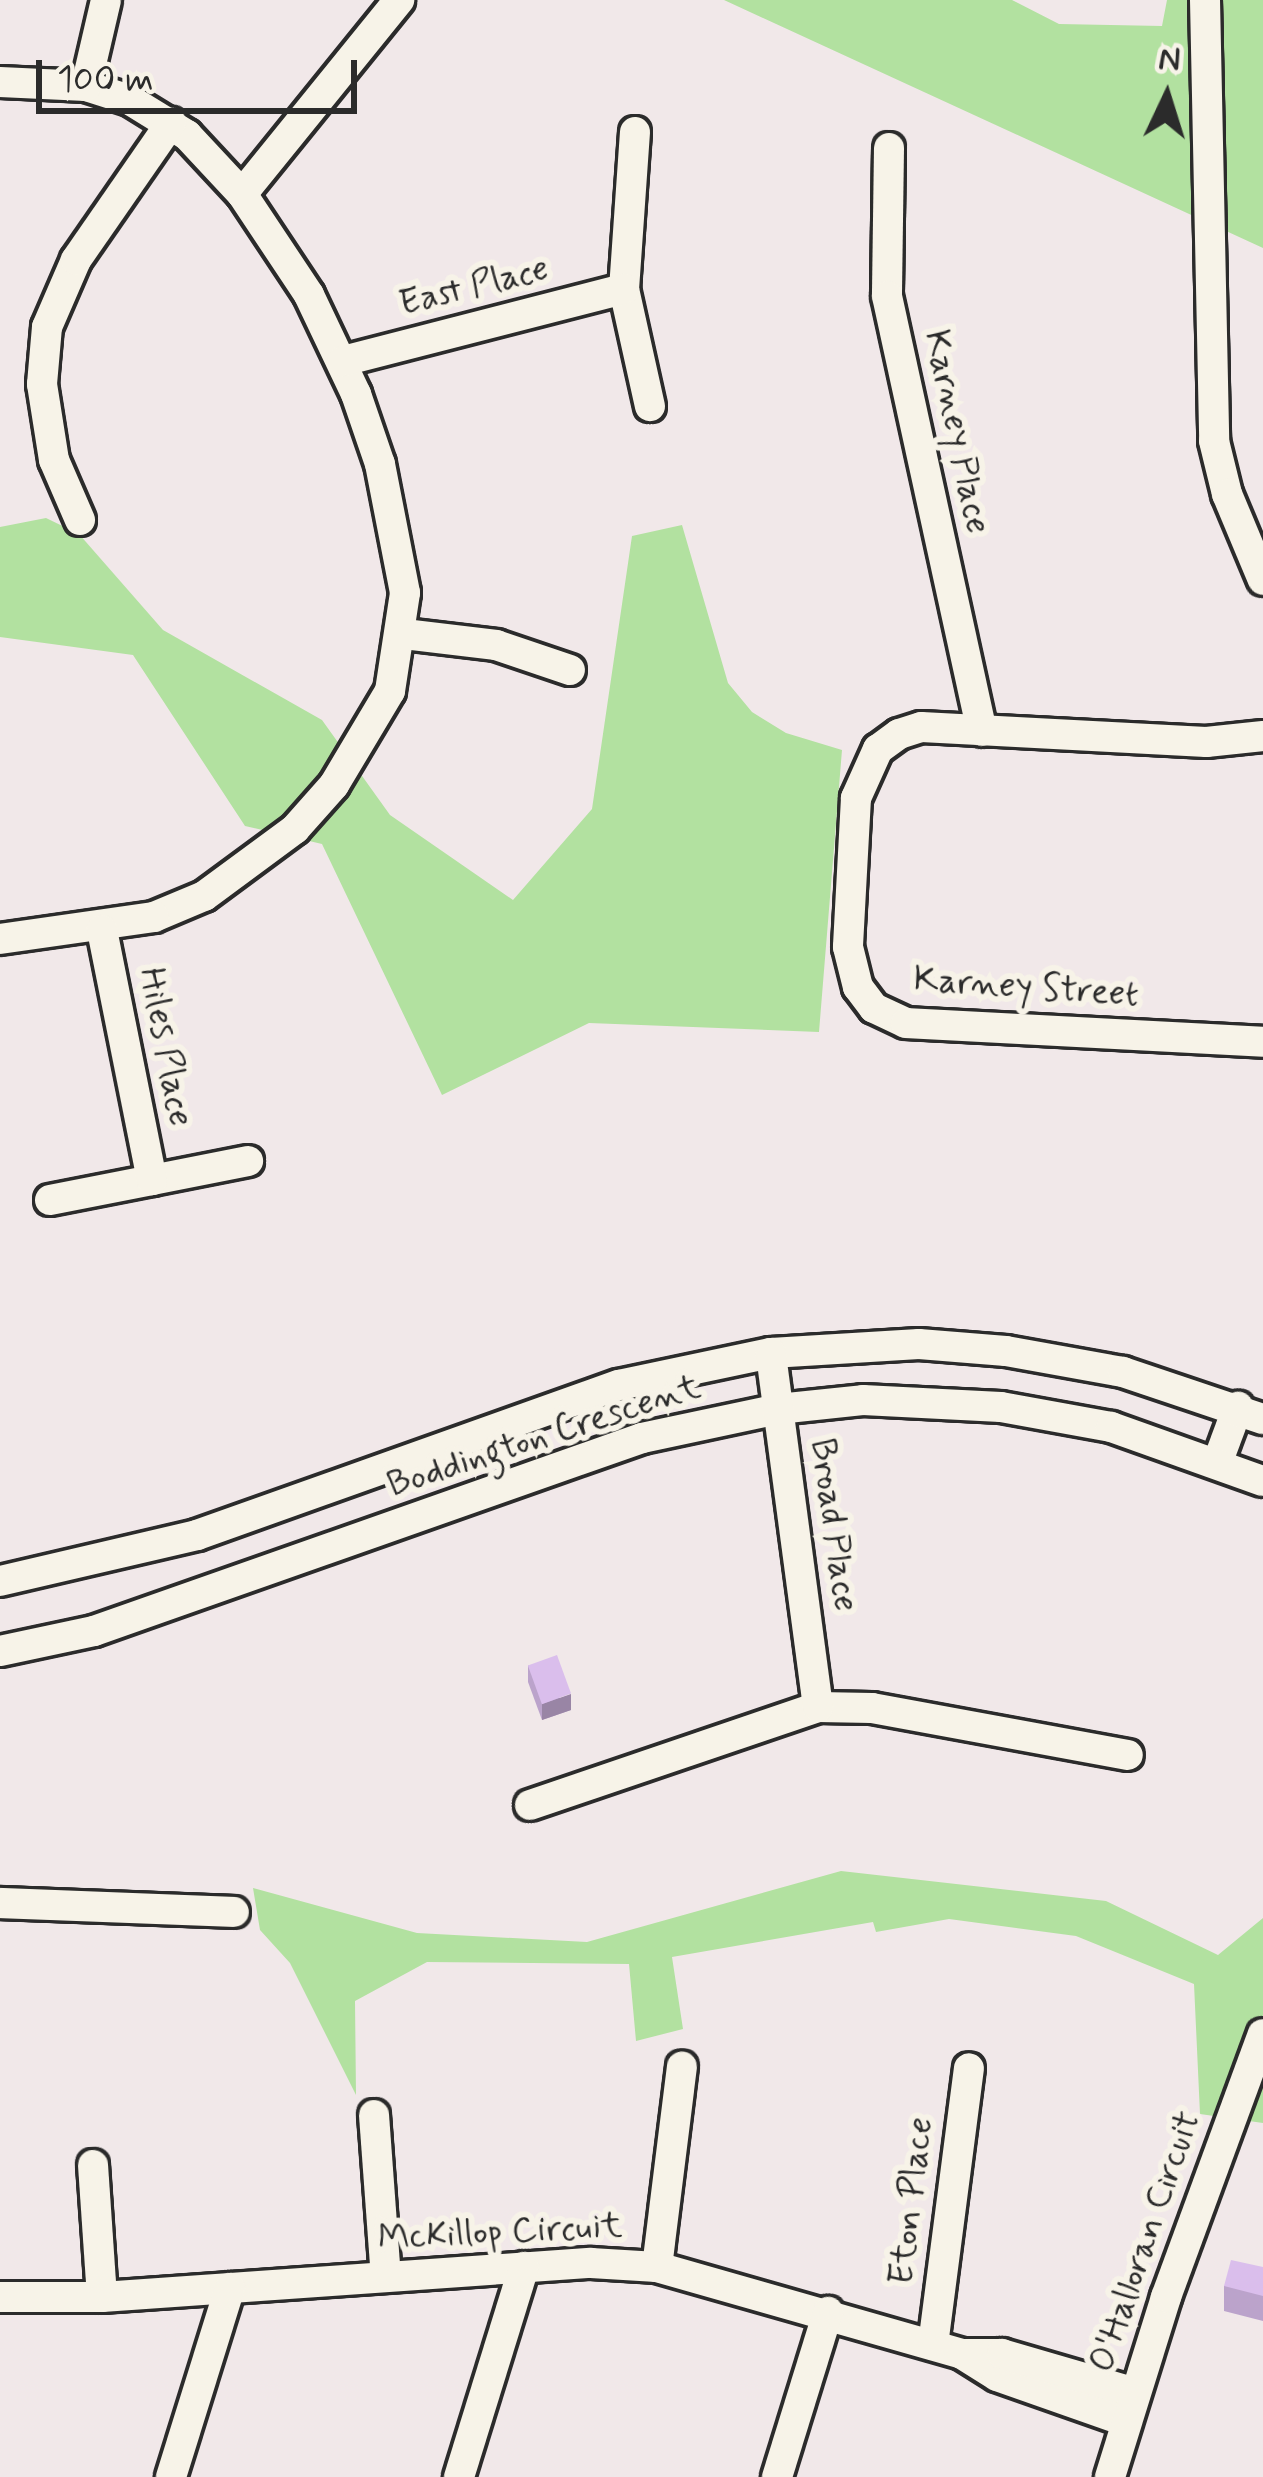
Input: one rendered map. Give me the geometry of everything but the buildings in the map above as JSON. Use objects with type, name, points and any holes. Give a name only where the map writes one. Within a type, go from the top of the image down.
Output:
[{"type":"street","points":[[86,86],[106,0]]},
{"type":"street","points":[[242,194],[399,0]]},
{"type":"street","points":[[1205,0],[1214,440],[1226,494],[1263,580]]},
{"type":"street","points":[[0,82],[86,86],[171,123],[242,194],[343,361],[397,536],[404,634],[390,691],[368,735],[306,819],[204,896],[103,930],[0,939]]},
{"type":"street","points":[[80,520],[54,460],[43,384],[47,327],[76,260],[171,123]]},
{"type":"street","points":[[635,132],[624,289],[650,406]]},
{"type":"street","name":"Karney Place","points":[[889,148],[887,296],[982,730]]},
{"type":"street","name":"East Place","points":[[343,361],[624,289]]},
{"type":"street","points":[[404,634],[496,645],[570,670]]},
{"type":"street","name":"Karney Street","points":[[1263,736],[1206,742],[910,730],[878,749],[864,771],[848,947],[858,987],[874,1007],[906,1023],[1263,1042]]},
{"type":"street","name":"Hiles Place","points":[[103,930],[152,1180]]},
{"type":"street","name":"Hiles Place","points":[[50,1200],[248,1161]]},
{"type":"street","name":"Boddington Crescent","points":[[0,1581],[197,1534],[619,1385],[771,1353],[919,1344],[1006,1351],[1123,1372],[1251,1413]]},
{"type":"street","name":"Broad Place","points":[[771,1353],[818,1707]]},
{"type":"street","name":"Boddington Crescent","points":[[0,1652],[94,1631],[642,1438],[778,1409],[863,1400],[1000,1407],[1111,1426],[1263,1481]]},
{"type":"street","points":[[1218,1461],[1251,1413]]},
{"type":"street","points":[[530,1805],[818,1707],[872,1708],[1128,1755]]},
{"type":"street","points":[[0,1903],[234,1912]]},
{"type":"street","name":"O'Halloran Circuit","points":[[1110,2477],[1130,2407],[1263,2034]]},
{"type":"street","points":[[657,2266],[682,2067]]},
{"type":"street","name":"Eton Place","points":[[948,2349],[969,2068]]},
{"type":"street","points":[[374,2115],[386,2277]]},
{"type":"street","points":[[93,2165],[102,2297]]},
{"type":"street","points":[[459,2477],[524,2266]]},
{"type":"street","name":"McKillop Circuit","points":[[0,2297],[102,2297],[524,2266],[657,2266],[948,2349],[1002,2354],[1130,2407]]},
{"type":"street","points":[[171,2477],[230,2288]]},
{"type":"street","points":[[777,2477],[828,2312]]},
{"type":"green space","points":[[724,0],[1012,0],[1059,24],[1162,26],[1167,0],[1263,0],[1263,248]]},
{"type":"green space","points":[[46,518],[79,534],[163,630],[322,720],[390,815],[513,900],[592,809],[632,536],[682,525],[728,683],[752,712],[786,733],[842,750],[819,1032],[589,1023],[442,1095],[322,844],[245,826],[133,655],[0,637],[0,527]]},
{"type":"green space","points":[[841,1871],[1106,1901],[1218,1955],[1263,1918],[1263,2123],[1200,2114],[1194,1984],[1076,1936],[949,1919],[876,1932],[873,1922],[672,1957],[683,2029],[636,2041],[629,1964],[427,1962],[355,2001],[356,2095],[290,1963],[260,1930],[253,1888],[417,1933],[587,1942]]}]
